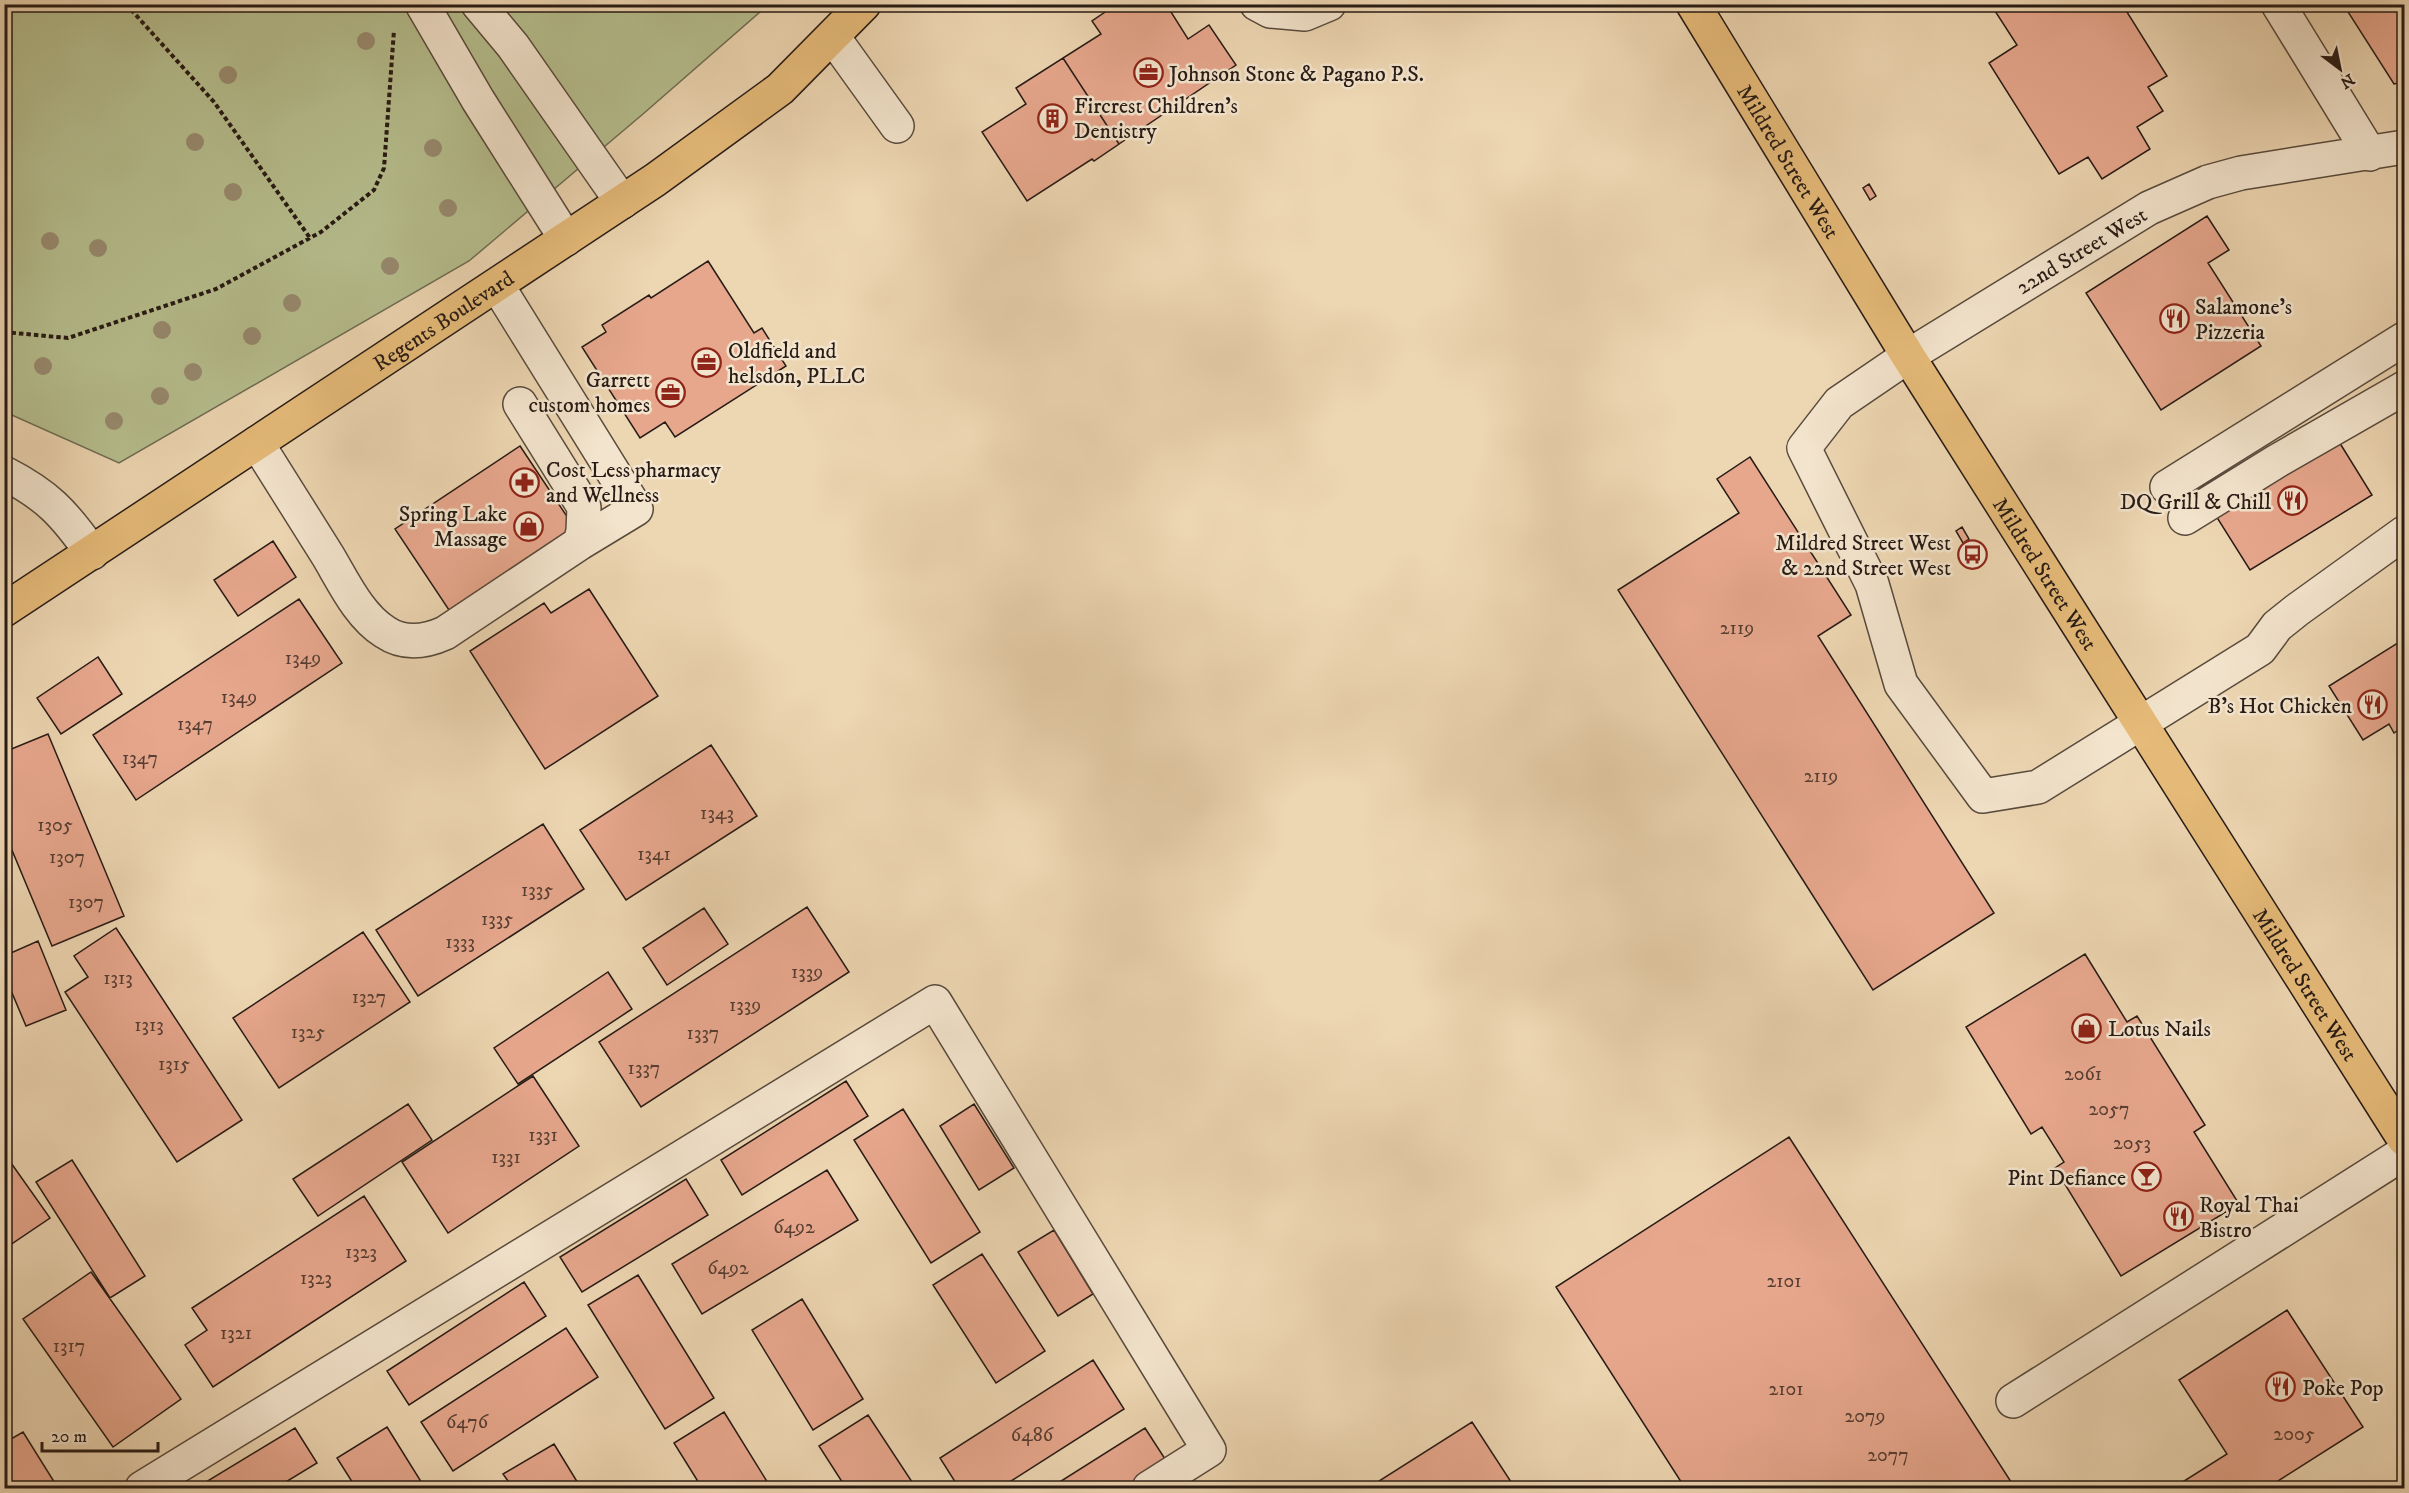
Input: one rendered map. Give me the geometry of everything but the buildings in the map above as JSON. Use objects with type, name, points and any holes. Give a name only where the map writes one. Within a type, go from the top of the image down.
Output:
[{"type":"main road","name":"Regents Boulevard","points":[[4,610],[622,202],[729,128],[780,89],[864,4]]},
{"type":"main road","name":"Mildred Street West","points":[[1702,8],[1908,356],[2404,1139]]},
{"type":"street","points":[[422,4],[478,100],[566,239]]},
{"type":"street","points":[[478,4],[513,46],[622,202]]},
{"type":"street","points":[[1257,4],[1270,11],[1305,14],[1329,4]]},
{"type":"street","points":[[2278,4],[2370,154]]},
{"type":"street","points":[[833,37],[897,126]]},
{"type":"street","name":"22nd Street West","points":[[2141,723],[2038,787],[1983,796],[1901,684],[1872,584],[1804,448],[1839,403],[1908,356],[2141,213],[2208,182],[2241,173],[2404,147]]},
{"type":"street","points":[[257,443],[358,604],[383,631],[412,641],[431,639],[445,633],[580,543],[636,509],[497,285]]},
{"type":"street","points":[[2167,487],[2404,339]]},
{"type":"street","points":[[2185,518],[2277,461],[2404,388]]},
{"type":"street","points":[[520,404],[584,507],[580,543]]},
{"type":"street","points":[[4,473],[37,491],[53,504],[71,522],[92,552]]},
{"type":"street","points":[[2141,723],[2260,649],[2277,626],[2404,533]]},
{"type":"street","points":[[142,1488],[935,1002],[1209,1450],[1149,1488]]},
{"type":"street","points":[[2013,1401],[2404,1153]]},
{"type":"path","points":[[126,4],[214,102],[310,238]]},
{"type":"path","points":[[4,332],[68,338],[216,289],[321,232],[374,190],[384,168],[394,27]]},
{"type":"green space","points":[[5,5],[768,5],[469,261],[119,463],[5,412]]},
{"type":"place","name":"Johnson Stone & Pagano P.S.","points":[[1148,73]]},
{"type":"place","name":"Fircrest Children's Dentistry","points":[[1053,118]]},
{"type":"place","name":"Salamone's Pizzeria","points":[[2174,319]]},
{"type":"place","name":"Oldfield and helsdon, PLLC","points":[[707,363]]},
{"type":"place","name":"Garrett custom homes","points":[[671,392]]},
{"type":"place","name":"Cost Less pharmacy and Wellness","points":[[525,482]]},
{"type":"place","name":"DQ Grill & Chill","points":[[2292,501]]},
{"type":"place","name":"Spring Lake Massage","points":[[528,526]]},
{"type":"place","name":"Mildred Street West & 22nd Street West","points":[[1972,555]]},
{"type":"place","name":"B's Hot Chicken","points":[[2373,705]]},
{"type":"place","name":"Lotus Nails","points":[[2087,1028]]},
{"type":"place","name":"Pint Defiance","points":[[2147,1177]]},
{"type":"place","name":"Royal Thai Bistro","points":[[2178,1217]]},
{"type":"place","name":"Poke Pop","points":[[2281,1387]]}]
